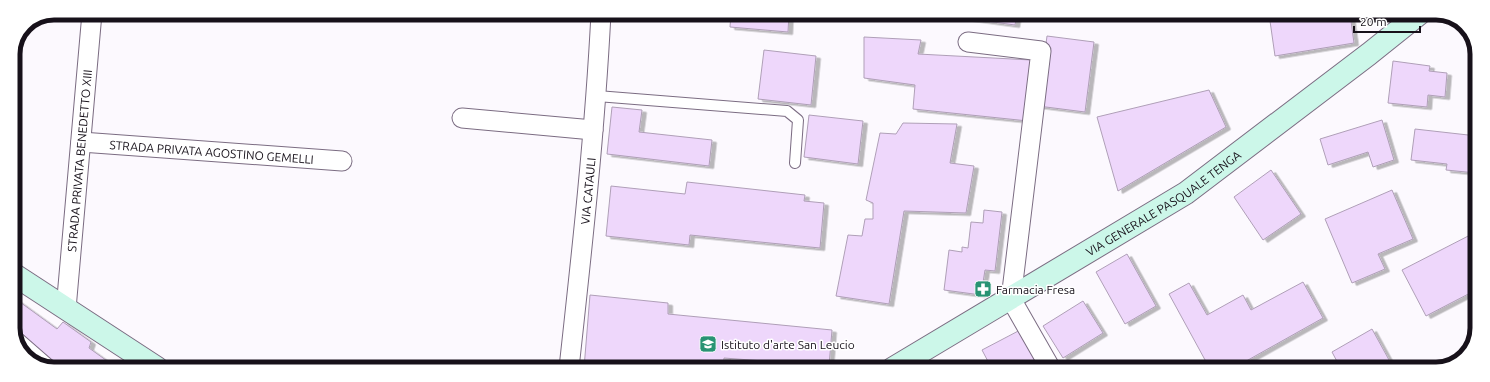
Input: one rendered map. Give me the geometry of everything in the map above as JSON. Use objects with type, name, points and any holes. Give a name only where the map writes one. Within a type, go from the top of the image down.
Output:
[{"type":"street","name":"STRADA PRIVATA BENEDETTO XIII","points":[[66,309],[91,20]]},
{"type":"street","name":"VIA CATAULI","points":[[570,362],[588,204],[597,96],[601,20]]},
{"type":"street","name":"VIA GENERALE PASQUALE TENGA","points":[[904,362],[1186,193],[1412,20]]},
{"type":"street","points":[[968,42],[1040,51],[1011,299],[1046,362]]},
{"type":"street","points":[[462,118],[593,130]]},
{"type":"street","name":"STRADA PRIVATA AGOSTINO GEMELLI","points":[[81,142],[342,161]]},
{"type":"street","points":[[20,279],[148,362]]},
{"type":"lane","points":[[597,96],[787,111],[798,120],[795,163]]},
{"type":"lane","points":[[24,342],[44,360]]},
{"type":"building","points":[[730,20],[789,20],[788,32],[730,27]]},
{"type":"building","points":[[979,20],[1016,20],[1015,25]]},
{"type":"building","points":[[1270,20],[1351,20],[1354,43],[1275,56]]},
{"type":"building","points":[[1047,36],[1094,42],[1085,112],[1038,106]]},
{"type":"building","points":[[864,37],[921,40],[918,54],[1031,60],[1028,121],[913,109],[915,85],[864,78]]},
{"type":"building","points":[[764,50],[816,56],[811,105],[758,99]]},
{"type":"building","points":[[1393,61],[1430,66],[1429,71],[1447,73],[1445,97],[1428,95],[1427,107],[1388,103]]},
{"type":"building","points":[[1209,90],[1226,127],[1118,191],[1097,117]]},
{"type":"building","points":[[612,107],[642,110],[639,132],[712,140],[709,166],[607,154]]},
{"type":"building","points":[[809,115],[863,121],[858,164],[804,157]]},
{"type":"building","points":[[1382,120],[1394,160],[1373,167],[1368,152],[1328,165],[1320,139]]},
{"type":"building","points":[[903,123],[957,124],[950,163],[974,166],[966,213],[904,211],[889,304],[836,296],[848,235],[862,236],[865,219],[873,219],[873,203],[866,200],[880,133],[896,134]]},
{"type":"building","points":[[1415,129],[1470,135],[1470,172],[1446,170],[1447,164],[1411,160]]},
{"type":"building","points":[[1271,170],[1301,214],[1263,240],[1234,197]]},
{"type":"building","points":[[687,182],[805,195],[804,201],[824,203],[820,248],[690,235],[689,245],[606,236],[611,186],[685,194]]},
{"type":"building","points":[[1392,190],[1413,239],[1378,254],[1385,269],[1352,283],[1325,219]]},
{"type":"building","points":[[984,210],[1002,212],[995,271],[985,270],[981,295],[944,290],[949,250],[962,252],[962,247],[968,248],[971,222],[983,223]]},
{"type":"building","points":[[1470,235],[1470,293],[1426,316],[1402,270]]},
{"type":"building","points":[[1127,254],[1156,306],[1125,324],[1096,272]]},
{"type":"building","points":[[1303,282],[1323,318],[1244,362],[1206,362],[1169,294],[1189,283],[1207,315],[1243,295],[1251,310]]},
{"type":"building","name":"Istituto d'arte San Leucio","points":[[590,295],[668,303],[668,314],[832,330],[829,362],[776,362],[724,358],[724,362],[584,362]]},
{"type":"building","points":[[1083,301],[1103,333],[1063,358],[1043,326]]},
{"type":"building","points":[[20,302],[57,329],[63,322],[91,342],[89,348],[109,362],[53,362],[21,334]]},
{"type":"building","points":[[1024,328],[1041,362],[988,362],[982,350]]},
{"type":"building","points":[[1372,329],[1390,362],[1337,362],[1332,352]]},
{"type":"building","points":[[1463,348],[1457,355],[1448,360]]},
{"type":"place","name":"Farmacia Fresa","points":[[983,289]]},
{"type":"place","name":"Istituto d'arte San Leucio","points":[[708,344]]}]
